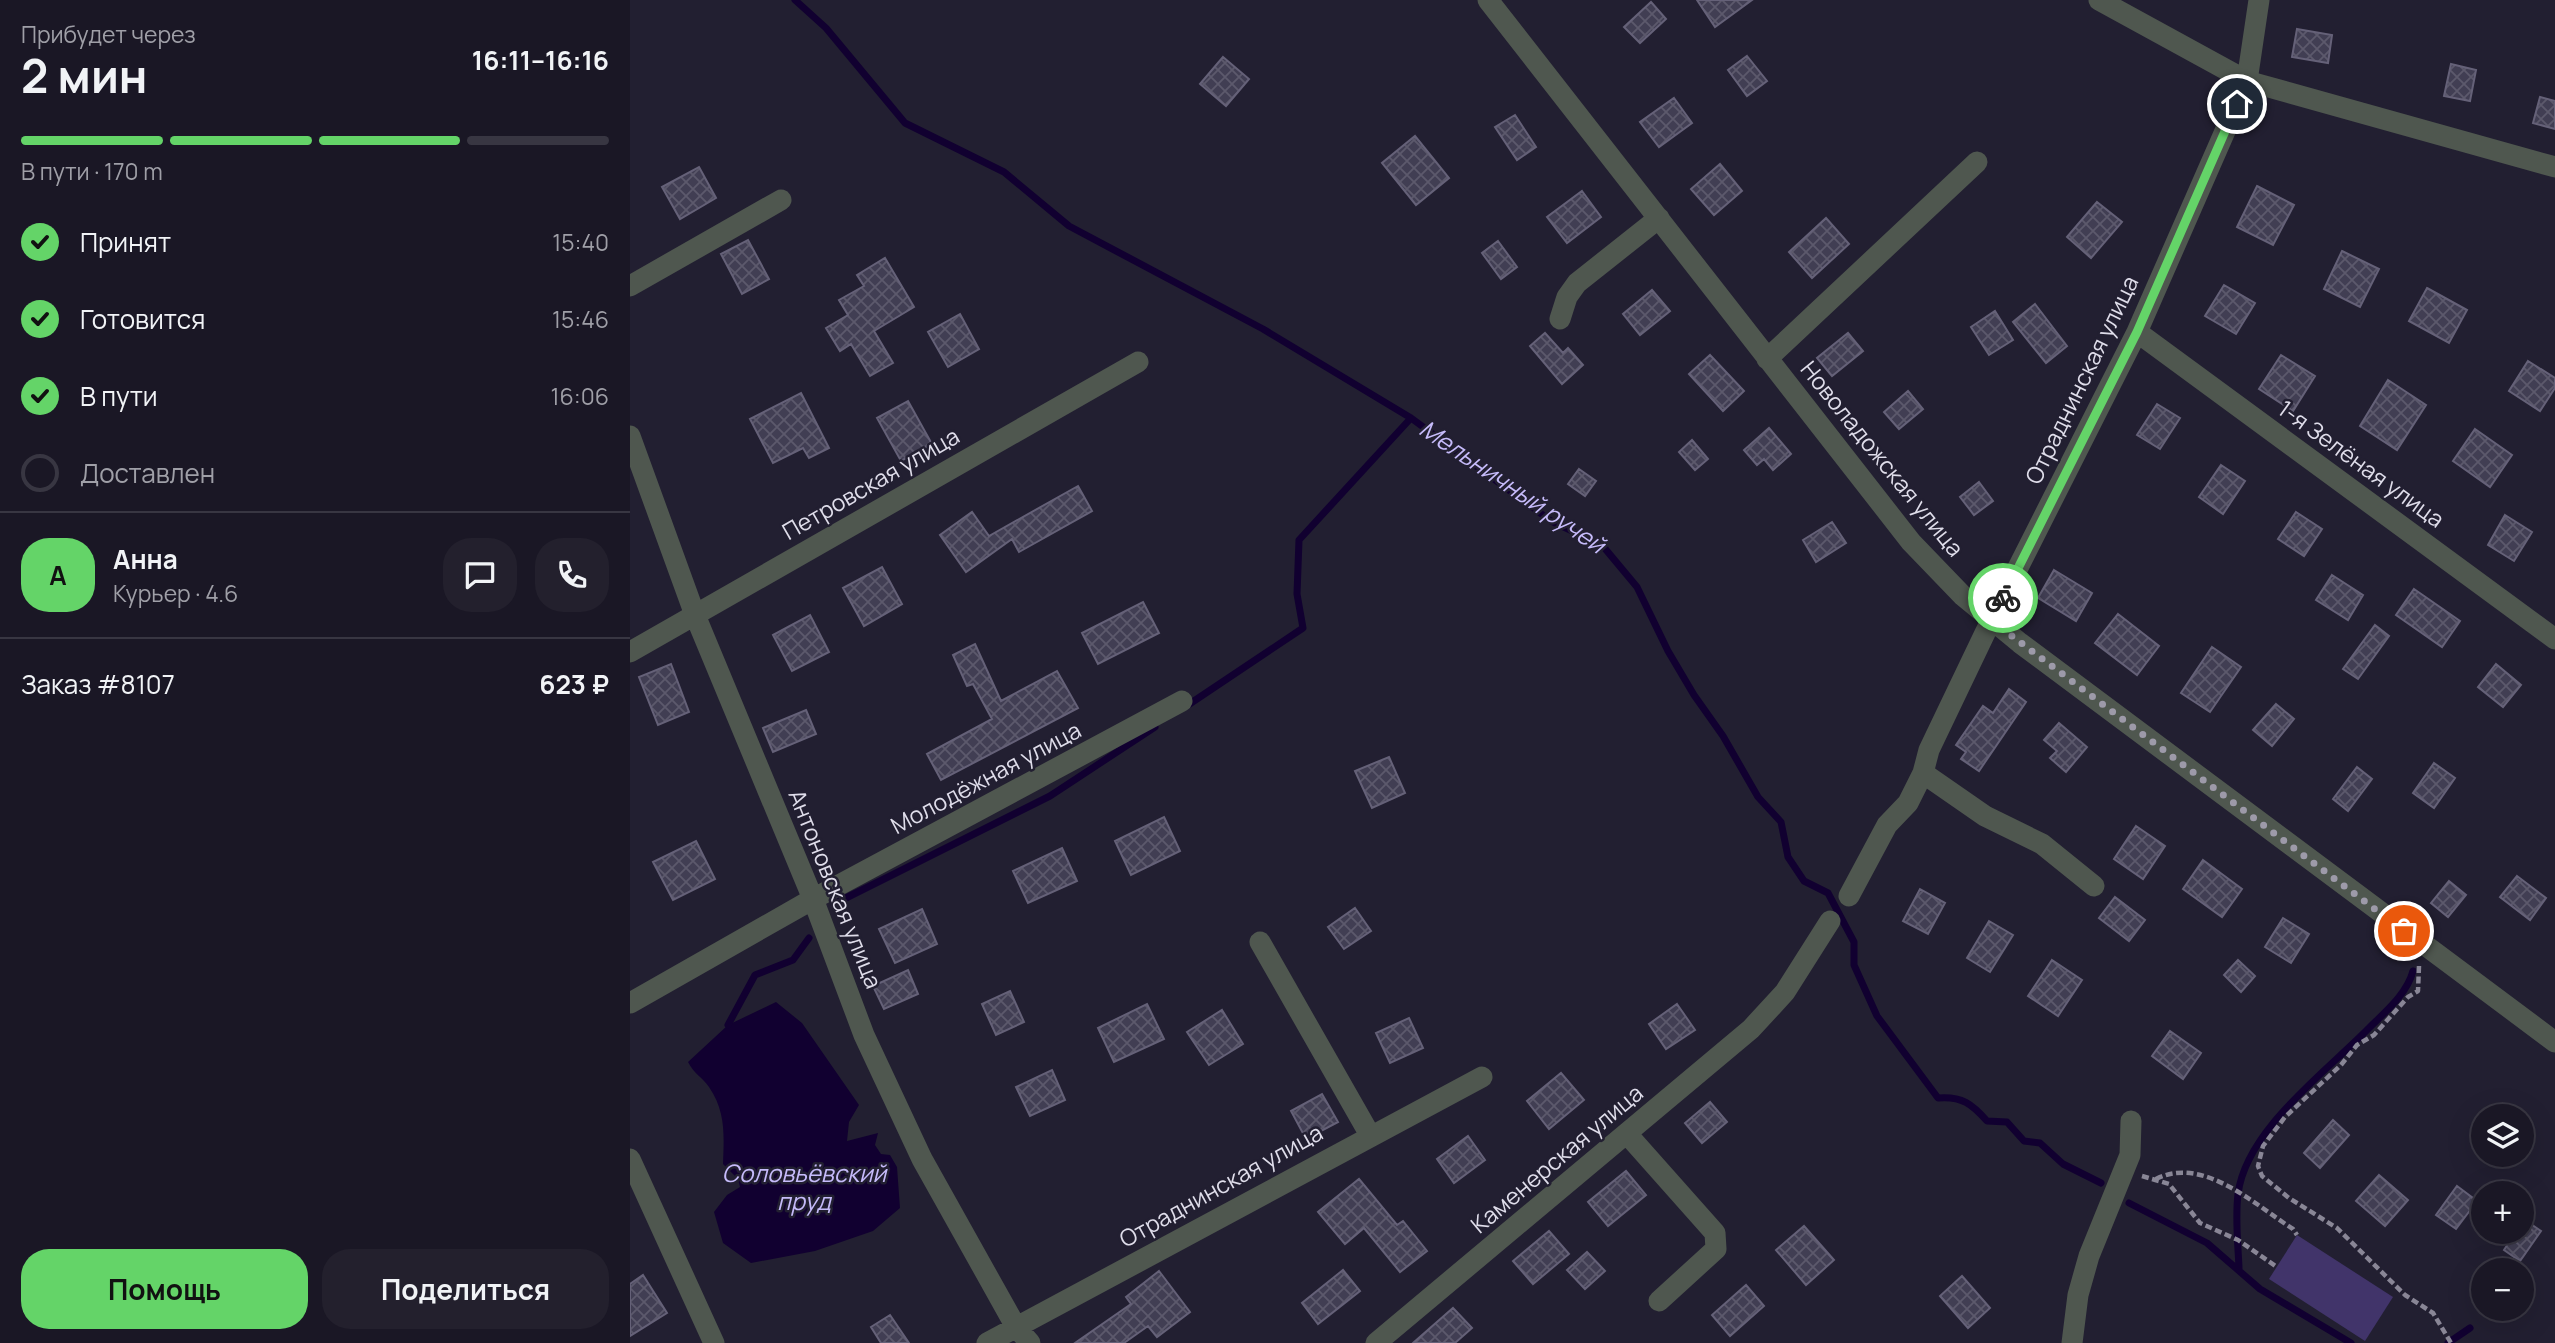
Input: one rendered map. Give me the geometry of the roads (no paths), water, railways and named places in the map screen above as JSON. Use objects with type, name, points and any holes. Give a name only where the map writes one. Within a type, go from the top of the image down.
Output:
[{"type":"street","name":"Новоладожская улица","points":[[1488,0],[1911,542],[1992,621],[2555,1042]]},
{"type":"street","points":[[2099,0],[2247,81],[2555,167]]},
{"type":"street","name":"Отраднинская улица","points":[[1849,896],[1887,825],[1908,803],[1923,773],[1929,750],[2137,332],[2247,81],[2259,0]]},
{"type":"street","points":[[1767,359],[1978,162]]},
{"type":"street","points":[[630,286],[781,200]]},
{"type":"street","points":[[1560,319],[1567,297],[1577,283],[1659,218]]},
{"type":"street","name":"1-я Зелёная улица","points":[[2137,332],[2555,639]]},
{"type":"street","name":"Петровская улица","points":[[630,652],[1138,362]]},
{"type":"street","name":"Антоновская улица","points":[[630,436],[695,615],[813,899],[864,1035],[916,1146],[1023,1335]]},
{"type":"street","name":"Молодёжная улица","points":[[630,1003],[813,899],[1049,775],[1182,701]]},
{"type":"street","points":[[1923,773],[1985,816],[2042,844],[2094,886]]},
{"type":"street","name":"Каменерская улица","points":[[1377,1343],[1751,1029],[1785,992],[1830,921]]},
{"type":"street","points":[[1260,943],[1370,1135]]},
{"type":"street","name":"Отраднинская улица","points":[[987,1343],[1023,1335],[1370,1135],[1482,1077]]},
{"type":"street","points":[[2072,1343],[2078,1295],[2089,1256],[2130,1155],[2131,1121]]},
{"type":"street","points":[[1628,1135],[1715,1233],[1716,1249],[1659,1301]]},
{"type":"street","points":[[630,1159],[714,1343]]},
{"type":"water","name":"Соловьёвский пруд","points":[[776,1002],[802,1023],[859,1105],[849,1122],[847,1141],[878,1133],[875,1145],[881,1154],[890,1155],[897,1167],[900,1208],[873,1231],[815,1251],[751,1263],[723,1243],[714,1212],[727,1195],[740,1187],[738,1179],[723,1164],[721,1115],[715,1096],[688,1062],[728,1025]]},
{"type":"waterway","name":"Мельничный ручей","points":[[795,0],[826,28],[905,123],[1004,172],[1069,226],[1263,329],[1411,418],[1551,521],[1602,545],[1637,587],[1668,651],[1694,695],[1723,736],[1758,797],[1781,822],[1788,857],[1804,881],[1828,893],[1854,942],[1854,965],[1877,1016],[1938,1098],[1954,1098],[1966,1102],[1987,1121],[2007,1122],[2024,1141],[2040,1143],[2063,1164],[2101,1183]]},
{"type":"waterway","points":[[1185,707],[1303,628],[1297,594],[1299,540],[1411,418]]},
{"type":"waterway","points":[[834,904],[1050,796],[1155,727]]},
{"type":"waterway","points":[[728,1025],[755,975],[793,960],[809,938]]},
{"type":"waterway","points":[[2239,1268],[2238,1194],[2244,1170],[2256,1147],[2290,1104],[2395,1002],[2413,971]]},
{"type":"waterway","name":"Мельничный ручей","points":[[2129,1203],[2207,1243],[2260,1289],[2351,1343]]},
{"type":"waterway","points":[[2448,1343],[2470,1328]]}]
